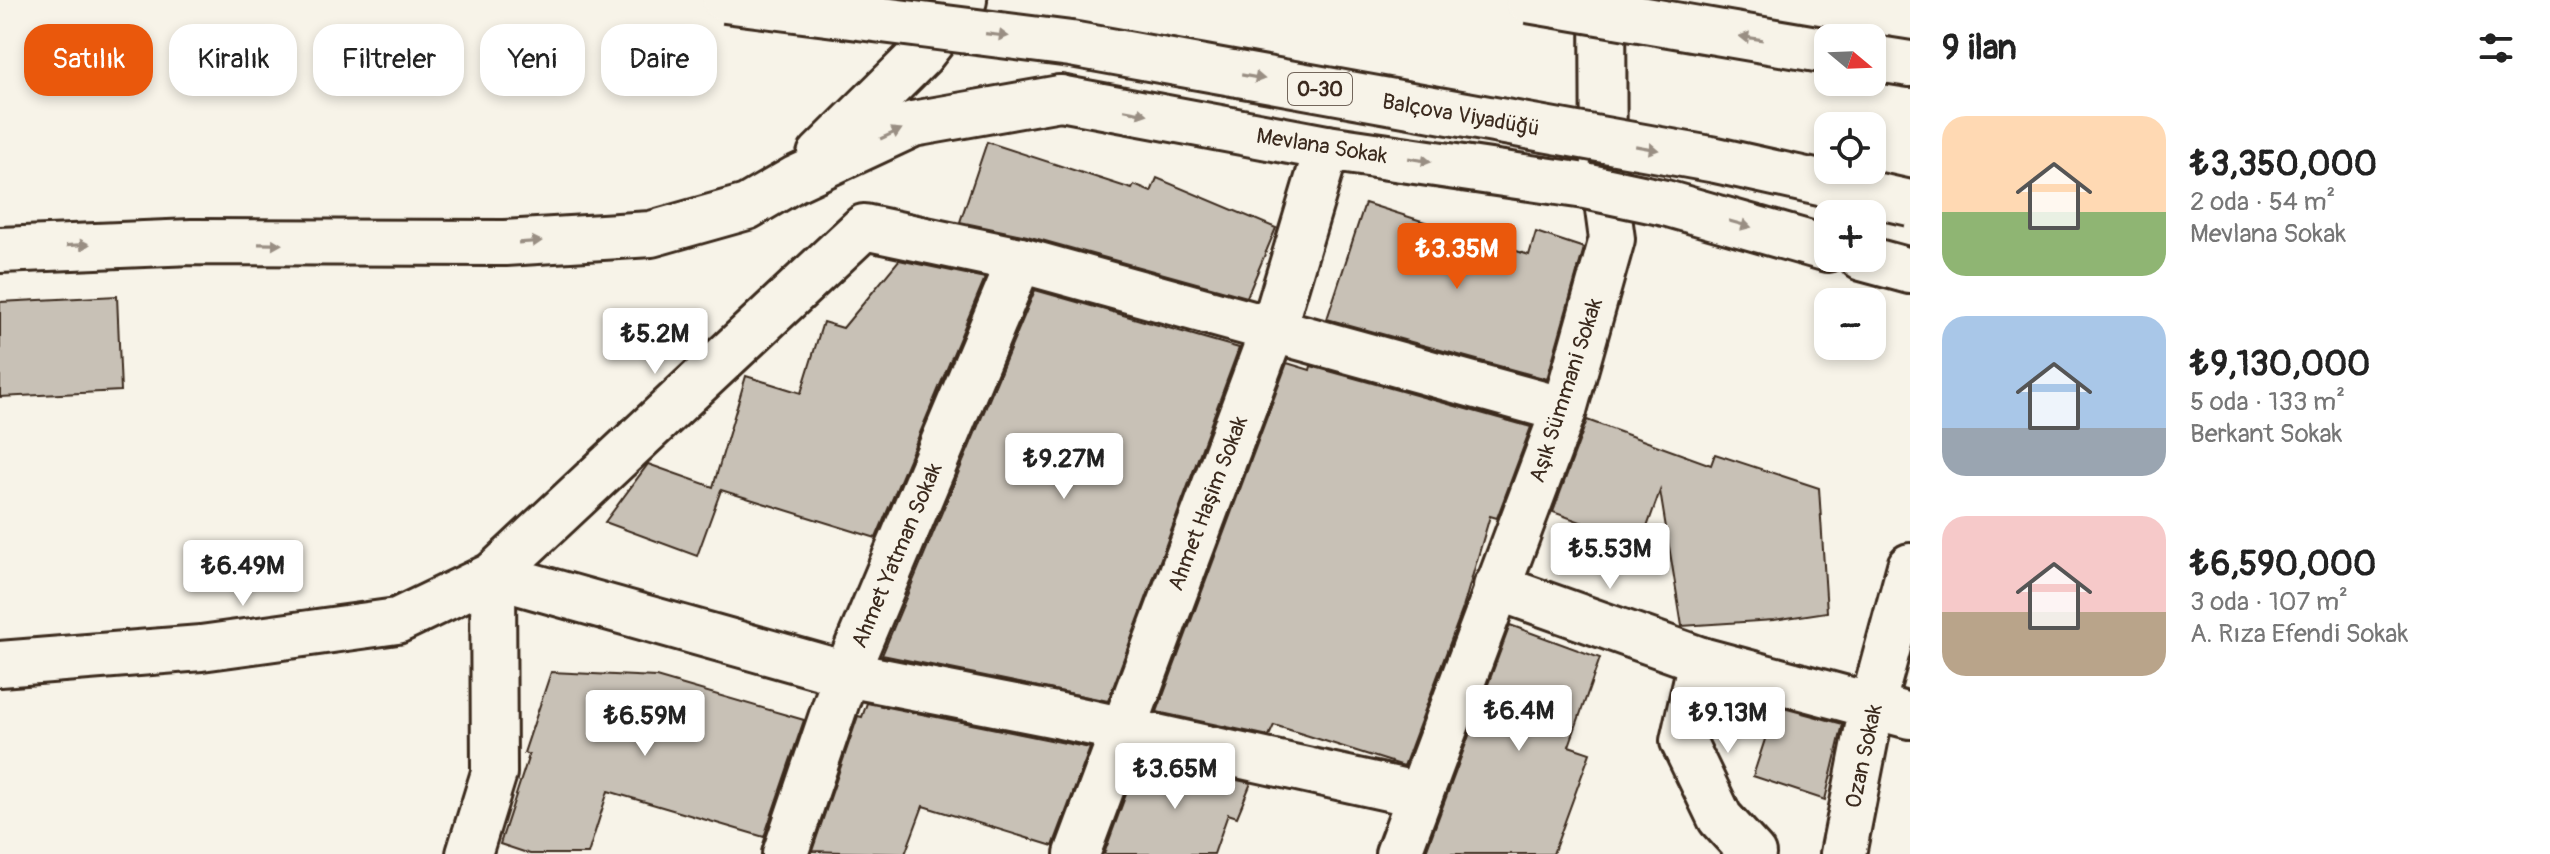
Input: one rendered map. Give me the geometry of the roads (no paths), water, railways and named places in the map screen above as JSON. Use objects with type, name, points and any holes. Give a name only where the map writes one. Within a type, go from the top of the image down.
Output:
[{"type":"main road","name":"Balçova Viyadüğü","points":[[725,0],[1071,44],[1716,160],[1910,203]]},
{"type":"main road","points":[[0,250],[192,242],[505,243],[651,234],[747,207],[795,179],[921,55],[964,0]]},
{"type":"main road","points":[[1528,0],[1814,49]]},
{"type":"main road","name":"Aşık Sümmani Sokak","points":[[1398,854],[1564,410],[1612,239],[1604,180],[1603,0]]},
{"type":"main road","points":[[1886,60],[1910,64]]},
{"type":"main road","name":"Mevlana Sokak","points":[[795,179],[913,124],[1060,98],[1327,148],[1585,186],[1665,203],[1814,245]]},
{"type":"main road","name":"Ahmet Haşim Sokak","points":[[1077,854],[1273,329],[1327,148]]},
{"type":"main road","points":[[0,664],[201,648],[397,621],[493,575],[864,227],[1020,260],[1564,410]]},
{"type":"main road","name":"Ahmet Yatman Sokak","points":[[785,854],[846,674],[1020,260]]},
{"type":"main road","points":[[1886,264],[1910,271]]},
{"type":"main road","name":"Ozan Sokak","points":[[1843,854],[1891,711],[1910,566]]},
{"type":"main road","points":[[493,575],[846,674],[1420,795]]},
{"type":"main road","points":[[469,854],[494,773],[493,575]]},
{"type":"main road","points":[[1496,587],[1701,660],[1891,711]]},
{"type":"main road","points":[[1701,660],[1683,741],[1715,836],[1753,854]]}]
